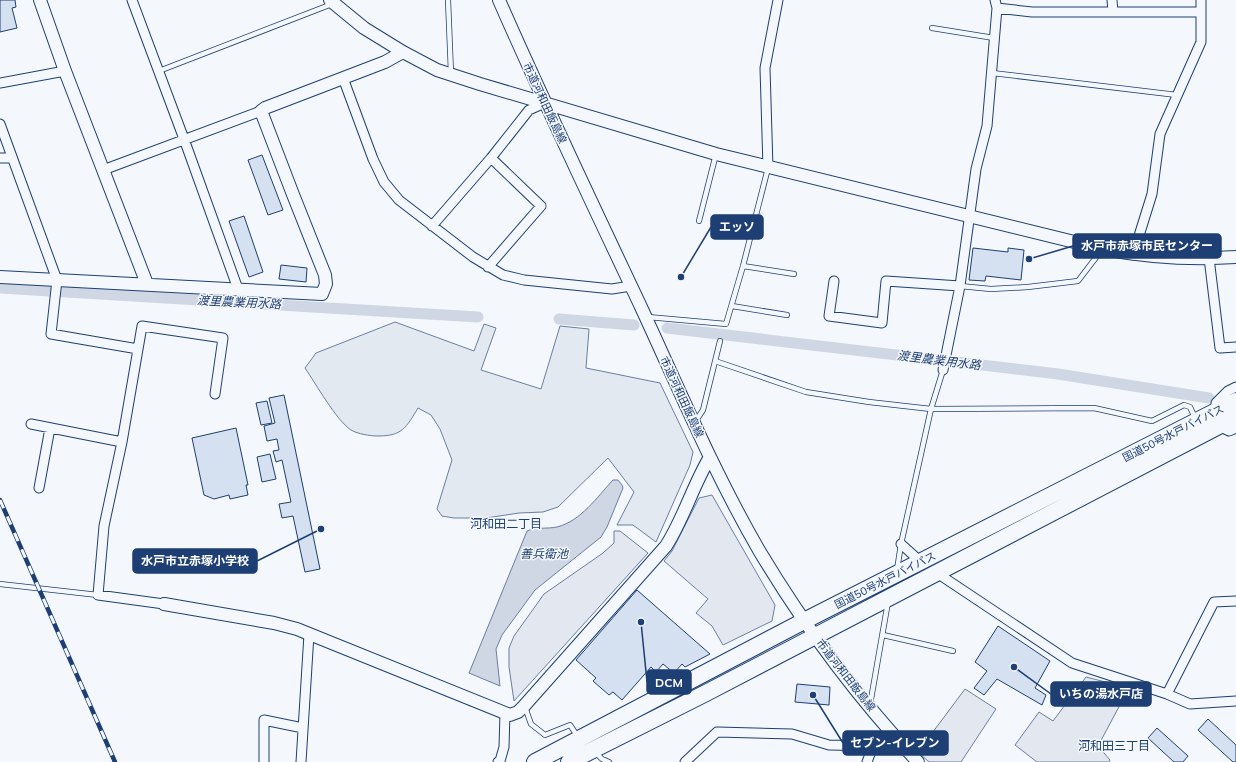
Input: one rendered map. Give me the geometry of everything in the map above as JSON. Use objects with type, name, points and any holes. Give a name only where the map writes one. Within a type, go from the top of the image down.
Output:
[{"type":"highway","name":"国道50号水戸バイパス","points":[[569,762],[815,636],[890,595],[937,573],[1218,418],[1236,401]]},
{"type":"highway","name":"国道50号水戸バイパス","points":[[535,762],[804,621],[896,577],[921,562],[1197,421],[1236,417]]},
{"type":"street","points":[[40,0],[147,284]]},
{"type":"street","points":[[132,0],[238,289]]},
{"type":"street","name":"市道河和田飯島線","points":[[499,0],[545,103],[710,457],[760,552],[815,636],[870,707],[918,762]]},
{"type":"street","points":[[768,168],[765,68],[778,0]]},
{"type":"street","points":[[1112,0],[1113,12]]},
{"type":"street","points":[[1133,255],[1152,194],[1160,134],[1201,42],[1201,0]]},
{"type":"street","points":[[332,2],[364,28],[403,52],[437,70],[716,154],[1102,249],[1133,255],[1209,258],[1236,257]]},
{"type":"street","points":[[943,370],[960,286],[968,217],[976,169],[987,126],[996,4],[1032,12],[1201,12]]},
{"type":"street","points":[[103,170],[261,111],[265,108],[385,62],[403,52]]},
{"type":"street","points":[[0,83],[66,71]]},
{"type":"street","points":[[343,78],[373,160],[384,182],[399,200],[473,257],[503,275],[524,280],[612,289],[631,286]]},
{"type":"street","points":[[432,226],[491,158],[529,110],[545,103]]},
{"type":"street","points":[[0,277],[322,294],[326,284],[325,274],[261,111]]},
{"type":"street","points":[[0,124],[57,280],[51,334],[138,349]]},
{"type":"street","points":[[0,158],[12,158]]},
{"type":"street","points":[[488,267],[541,206],[491,158]]},
{"type":"street","points":[[1209,258],[1220,348],[1236,348]]},
{"type":"street","points":[[834,281],[829,316],[882,323],[886,281],[960,286]]},
{"type":"street","points":[[215,394],[223,338],[142,326],[122,442],[104,526],[98,595],[164,604],[274,623],[297,629],[510,715],[518,712],[524,706],[666,546],[673,535],[710,457]]},
{"type":"street","points":[[1236,386],[1228,391],[1216,403],[1218,418],[1229,431],[1236,428]]},
{"type":"street","points":[[31,424],[122,442]]},
{"type":"street","points":[[39,488],[50,428]]},
{"type":"street","points":[[901,544],[921,562]]},
{"type":"street","points":[[937,573],[1072,663],[1167,694],[1190,704],[1236,700]]},
{"type":"street","points":[[1167,694],[1214,602],[1236,601]]},
{"type":"street","points":[[301,762],[309,634]]},
{"type":"street","points":[[498,762],[500,761],[504,747],[505,713]]},
{"type":"street","points":[[264,762],[264,720],[303,728]]},
{"type":"street","points":[[685,762],[717,732],[792,734],[829,745],[873,746]]},
{"type":"street","points":[[867,762],[873,746],[891,732]]},
{"type":"lane","points":[[448,0],[451,75]]},
{"type":"lane","points":[[159,72],[332,2]]},
{"type":"lane","points":[[932,28],[994,38]]},
{"type":"lane","points":[[992,73],[1177,95]]},
{"type":"lane","points":[[699,221],[716,154]]},
{"type":"lane","points":[[646,317],[726,324],[743,266],[768,168]]},
{"type":"lane","points":[[960,286],[991,289],[1078,281],[1102,249]]},
{"type":"lane","points":[[743,266],[794,274]]},
{"type":"lane","points":[[732,306],[787,314]]},
{"type":"lane","points":[[694,423],[702,410],[720,341]]},
{"type":"lane","points":[[715,361],[806,392],[869,402],[931,409],[1094,408],[1152,421],[1184,405],[1190,407],[1197,421]]},
{"type":"lane","points":[[896,577],[901,544],[931,409],[943,370]]},
{"type":"lane","points":[[0,584],[98,595]]},
{"type":"lane","points":[[870,707],[890,595]]},
{"type":"lane","points":[[883,635],[953,651]]},
{"type":"lane","points":[[524,706],[531,724],[545,735],[570,724],[579,739]]},
{"type":"lane","points":[[592,750],[602,759],[609,762]]},
{"type":"shaded area","points":[[395,322],[474,351],[484,324],[496,328],[481,370],[541,389],[560,326],[589,329],[586,368],[660,383],[693,452],[690,465],[656,542],[633,525],[617,525],[634,492],[608,458],[558,507],[543,512],[519,513],[486,518],[454,518],[442,516],[437,509],[452,460],[440,429],[431,415],[418,408],[406,426],[398,432],[386,436],[357,433],[345,425],[339,418],[305,368],[316,353]]},
{"type":"shaded area","points":[[712,495],[775,605],[772,621],[723,645],[712,626],[696,613],[708,599],[664,561],[672,551],[699,498]]},
{"type":"shaded area","points":[[614,531],[620,531],[648,553],[514,701],[509,667],[509,648],[514,636],[544,594],[603,553],[614,543]]},
{"type":"shaded area","points":[[1086,677],[1129,688],[1098,746],[1110,760],[1109,762],[1037,762],[1015,745],[1039,712],[1053,721]]},
{"type":"shaded area","points":[[965,689],[996,709],[961,762],[929,762],[918,752]]},
{"type":"water","name":"善兵衛池","points":[[613,480],[618,480],[623,488],[607,527],[601,537],[535,590],[502,635],[496,649],[500,686],[469,673],[527,531],[557,527],[574,520],[588,508]]},
{"type":"building","points":[[0,0],[15,0],[16,7],[12,8],[17,28],[0,32]]},
{"type":"building","points":[[262,155],[283,210],[268,215],[248,160]]},
{"type":"building","points":[[244,216],[263,272],[249,277],[229,221]]},
{"type":"building","points":[[973,248],[1008,252],[1008,248],[1024,250],[1021,280],[986,276],[985,281],[969,280]]},
{"type":"building","points":[[281,265],[307,268],[306,282],[279,279]]},
{"type":"building","points":[[284,395],[320,569],[305,572],[293,516],[282,518],[279,504],[291,502],[282,460],[276,462],[273,451],[279,450],[277,439],[267,441],[264,426],[275,423],[269,398]]},
{"type":"building","points":[[267,401],[272,423],[261,425],[256,403]]},
{"type":"building","points":[[236,428],[248,485],[246,485],[248,495],[230,499],[229,495],[214,499],[204,495],[192,438]]},
{"type":"building","points":[[270,454],[276,479],[262,482],[257,457]]},
{"type":"building","points":[[637,590],[710,654],[685,667],[682,664],[674,673],[663,664],[656,672],[651,667],[622,700],[613,692],[609,695],[593,681],[596,678],[576,660]]},
{"type":"building","points":[[998,626],[1050,661],[1035,688],[1046,695],[1042,705],[997,679],[984,695],[974,688],[987,671],[975,662]]},
{"type":"building","points":[[797,684],[830,687],[829,705],[795,702]]},
{"type":"building","points":[[1208,719],[1236,745],[1236,762],[1233,762],[1198,730]]},
{"type":"building","points":[[1157,728],[1188,756],[1183,762],[1174,762],[1148,738]]},
{"type":"waterway","name":"渡里農業用水路","points":[[0,288],[478,317]]},
{"type":"waterway","name":"渡里農業用水路","points":[[559,319],[634,325]]},
{"type":"waterway","name":"渡里農業用水路","points":[[667,328],[1058,374],[1209,398]]},
{"type":"railway","points":[[0,500],[115,762]]},
{"type":"place","name":"水戸市赤塚市民センター","points":[[1029,259]]},
{"type":"place","name":"エッソ","points":[[681,277]]},
{"type":"place","name":"水戸市立赤塚小学校","points":[[321,529]]},
{"type":"place","name":"DCM","points":[[641,622]]},
{"type":"place","name":"いちの湯水戸店","points":[[1014,667]]},
{"type":"place","name":"セブン-イレブン","points":[[813,695]]},
{"type":"district","name":"河和田二丁目","points":[[506,523]]},
{"type":"district","name":"河和田三丁目","points":[[1114,745]]}]
